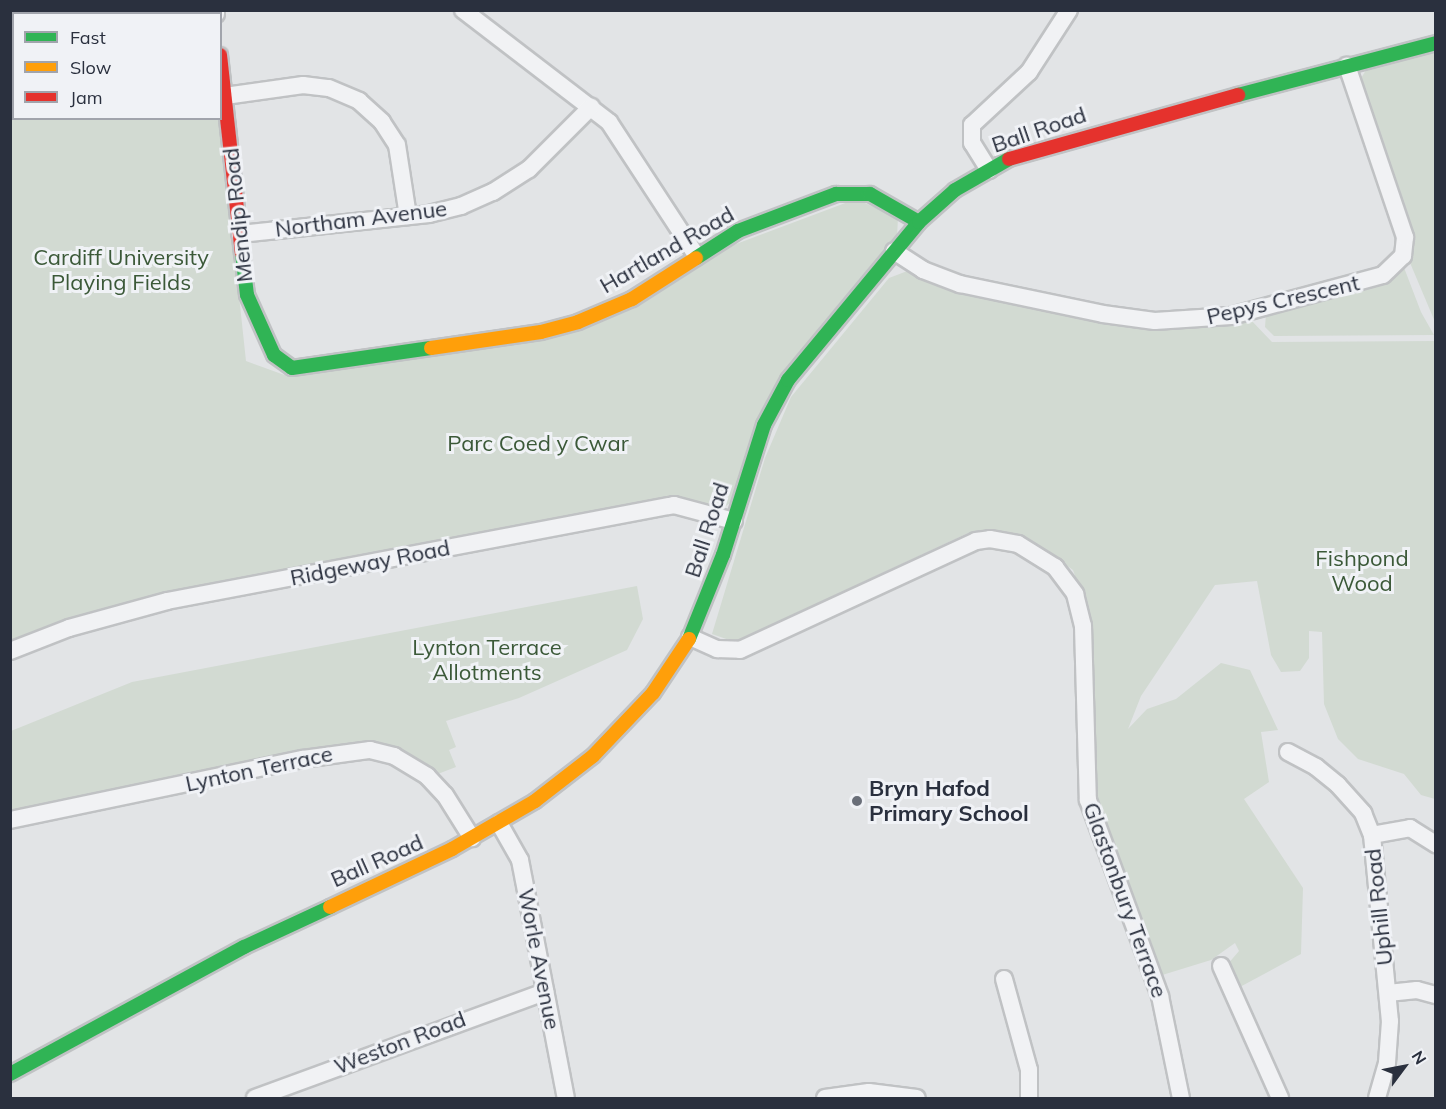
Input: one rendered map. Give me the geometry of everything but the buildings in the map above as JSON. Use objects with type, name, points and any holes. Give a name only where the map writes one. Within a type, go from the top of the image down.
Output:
[{"type":"street","points":[[463,10],[591,107],[622,137],[696,255]]},
{"type":"street","points":[[989,170],[972,143],[972,125],[1029,72],[1069,10]]},
{"type":"street","name":"Ball Road","points":[[10,1074],[244,947],[499,823],[564,779],[614,736],[653,693],[690,637],[734,521],[764,425],[783,387],[919,222],[948,196],[989,170],[1042,147],[1436,43]]},
{"type":"street","name":"Pepys Crescent","points":[[894,251],[923,270],[960,284],[1093,312],[1155,321],[1231,316],[1383,275],[1400,261],[1405,237],[1347,66]]},
{"type":"street","name":"Mendip Road","points":[[222,71],[250,305],[274,355],[285,366]]},
{"type":"street","points":[[225,96],[303,85],[329,88],[359,101],[382,122],[397,146],[408,216]]},
{"type":"street","name":"Northam Avenue","points":[[240,234],[408,216],[454,208],[507,184],[529,169],[591,107]]},
{"type":"street","name":"Hartland Road","points":[[285,366],[299,369],[559,328],[632,299],[696,255],[775,215],[836,194],[870,194],[919,222]]},
{"type":"street","name":"Ridgeway Road","points":[[10,651],[69,628],[167,601],[674,505],[734,521]]},
{"type":"street","name":"Glastonbury Terrace","points":[[690,637],[725,651],[740,650],[976,542],[990,539],[1018,544],[1055,567],[1075,594],[1083,626],[1088,800],[1160,996],[1181,1098]]},
{"type":"street","name":"Lynton Terrace","points":[[10,820],[313,757],[370,750],[394,756],[427,776],[445,795],[472,838]]},
{"type":"street","name":"Uphill Road","points":[[1288,752],[1316,767],[1338,785],[1363,813],[1372,835],[1388,993],[1389,1050],[1377,1098]]},
{"type":"street","name":"Worle Avenue","points":[[499,823],[520,860],[566,1098]]},
{"type":"street","points":[[1372,835],[1410,828],[1436,844]]},
{"type":"street","points":[[1221,966],[1280,1098]]},
{"type":"street","points":[[1004,979],[1029,1070],[1029,1098]]},
{"type":"street","points":[[1388,993],[1417,990],[1436,995]]},
{"type":"street","name":"Weston Road","points":[[255,1098],[545,992]]},
{"type":"street","points":[[825,1098],[869,1092],[917,1098]]},
{"type":"green space","points":[[10,11],[209,11],[12,12],[12,120],[220,120],[246,361],[290,377],[543,337],[707,255],[856,199],[898,218],[897,237],[820,326],[730,503],[723,508],[701,506],[459,541],[11,644]]},
{"type":"green space","points":[[1435,50],[1435,322],[1408,258],[1360,80],[1366,70]]},
{"type":"green space","points":[[1403,265],[1421,312],[1434,335],[1274,336],[1265,327],[1266,314]]},
{"type":"green space","name":"Fishpond Wood","points":[[910,270],[1086,318],[1249,318],[1272,342],[1435,341],[1435,799],[1421,795],[1404,774],[1358,759],[1338,739],[1324,704],[1322,632],[1309,631],[1309,658],[1300,671],[1281,672],[1271,655],[1257,581],[1215,585],[1141,696],[1128,729],[1147,709],[1176,699],[1221,663],[1250,670],[1278,730],[1261,732],[1269,782],[1244,799],[1303,888],[1301,954],[1238,988],[1227,965],[1239,951],[1235,943],[1211,960],[1159,976],[1097,815],[1086,608],[1073,570],[1031,540],[998,531],[968,533],[735,642],[712,634],[765,458],[791,397],[889,278]]},
{"type":"green space","name":"Lynton Terrace Allotments","points":[[637,586],[643,619],[627,650],[519,698],[446,721],[456,747],[449,750],[456,767],[435,775],[397,751],[11,814],[11,731],[132,682]]},
{"type":"traffic: fast","points":[[1238,95],[1436,43]]},
{"type":"traffic: fast","points":[[689,639],[723,555],[764,425],[788,380],[919,222],[955,190],[1009,159]]},
{"type":"traffic: fast","points":[[696,258],[738,231],[836,194],[870,194],[919,222]]},
{"type":"traffic: fast","points":[[242,253],[247,295],[274,355],[292,368],[431,348]]},
{"type":"traffic: fast","points":[[10,1074],[244,947],[330,907]]},
{"type":"traffic: slow","points":[[431,348],[541,332],[578,322],[632,299],[696,258]]},
{"type":"traffic: slow","points":[[330,907],[452,849],[535,801],[593,756],[653,693],[689,639]]},
{"type":"traffic: jam","points":[[222,73],[242,253]]},
{"type":"traffic: jam","points":[[1009,159],[1238,95]]},
{"type":"place","name":"Bryn Hafod Primary School","points":[[857,801]]},
{"type":"park label","name":"Cardiff University Playing Fields","points":[[121,270]]},
{"type":"park label","name":"Parc Coed y Cwar","points":[[538,444]]}]
